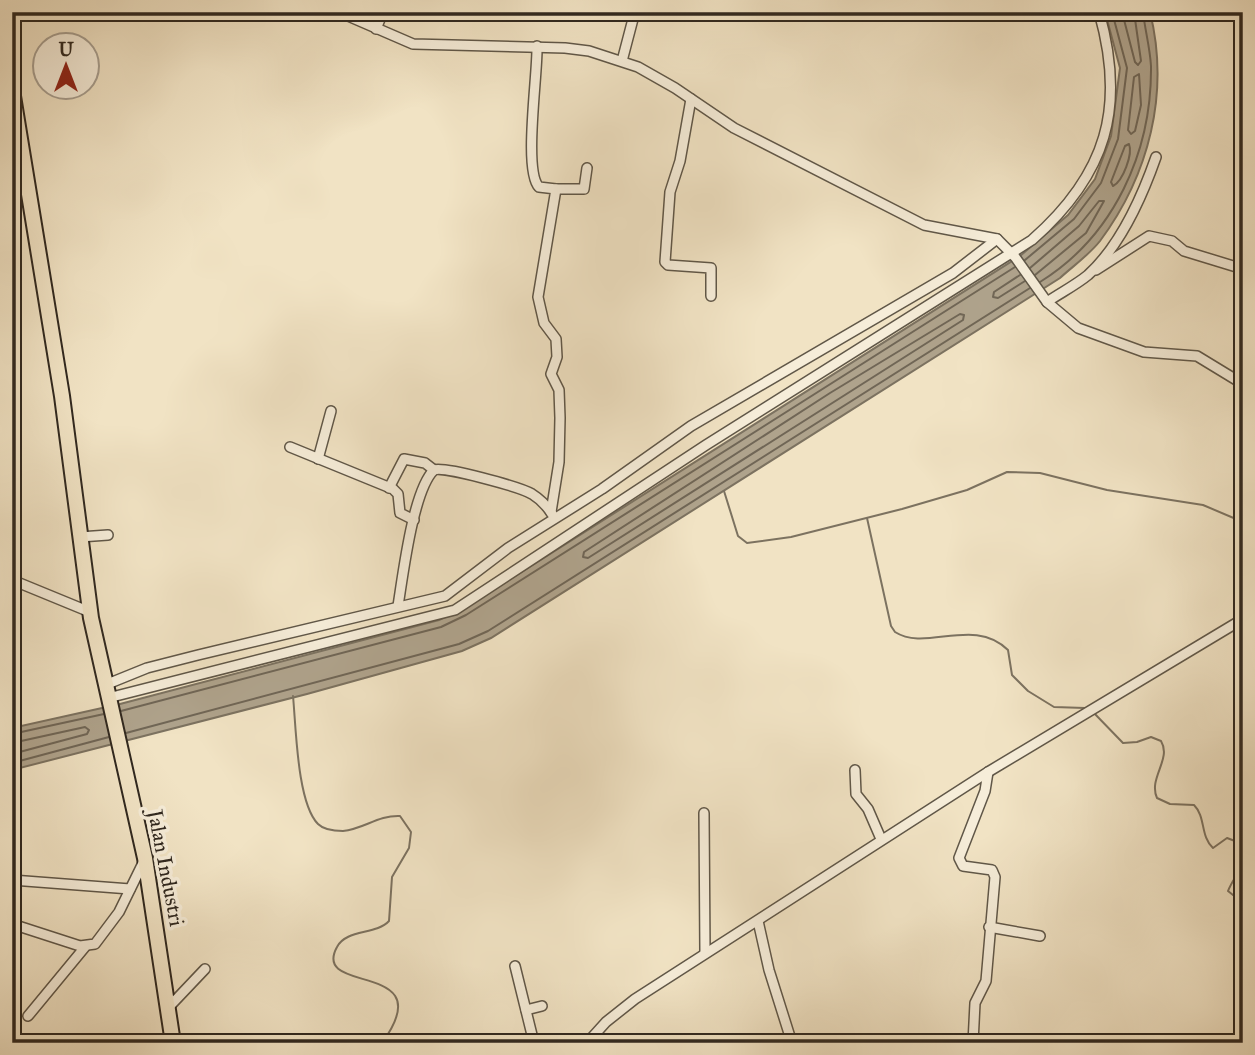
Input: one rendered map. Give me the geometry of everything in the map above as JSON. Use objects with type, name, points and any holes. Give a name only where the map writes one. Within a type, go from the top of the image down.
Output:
[{"type":"main road","name":"Jalan Industri","points":[[12,90],[14,122],[62,396],[90,612],[145,858],[173,1043]]},
{"type":"street","points":[[339,12],[413,44],[537,46],[583,50],[622,61],[657,77],[734,128],[829,174],[924,225],[979,233],[997,239],[1013,255],[1039,293],[1070,323],[1105,340],[1144,352],[1197,356],[1243,384]]},
{"type":"street","points":[[376,29],[383,12]]},
{"type":"street","points":[[620,12],[633,19],[622,61]]},
{"type":"street","points":[[107,695],[324,646],[455,610],[706,445],[1013,255],[1051,223],[1096,163],[1108,125],[1113,88],[1109,45],[1099,12]]},
{"type":"street","points":[[537,46],[531,143],[534,177],[539,187],[582,191],[587,168]]},
{"type":"street","points":[[691,99],[680,161],[670,192],[665,262],[668,265],[711,268],[711,296]]},
{"type":"street","points":[[1088,275],[1124,226],[1156,157]]},
{"type":"street","points":[[552,515],[559,452],[559,390],[551,374],[557,357],[556,339],[544,323],[538,297],[556,189]]},
{"type":"street","points":[[1047,302],[1149,236],[1172,241],[1184,251],[1243,269]]},
{"type":"street","points":[[107,695],[160,665],[446,596],[552,515],[691,426],[953,273],[997,239]]},
{"type":"street","points":[[318,459],[331,411]]},
{"type":"street","points":[[290,447],[389,488],[398,494],[400,513],[414,520]]},
{"type":"street","points":[[389,488],[404,459],[425,463],[434,470]]},
{"type":"street","points":[[398,606],[414,520],[428,477],[434,470],[446,467],[524,490],[536,496],[552,515]]},
{"type":"street","points":[[80,537],[108,535]]},
{"type":"street","points":[[12,580],[90,612]]},
{"type":"street","points":[[587,1043],[606,1022],[635,999],[881,839],[1098,705],[1243,620]]},
{"type":"street","points":[[855,770],[856,794],[868,809],[881,839]]},
{"type":"street","points":[[973,1043],[975,1003],[986,981],[994,872],[988,868],[963,866],[959,858],[985,791],[988,772]]},
{"type":"street","points":[[704,813],[702,884],[705,953]]},
{"type":"street","points":[[27,1016],[85,947],[95,944],[104,935],[145,858]]},
{"type":"street","points":[[12,880],[130,889]]},
{"type":"street","points":[[758,920],[769,970],[792,1043]]},
{"type":"street","points":[[12,924],[85,947]]},
{"type":"street","points":[[989,927],[1040,936]]},
{"type":"street","points":[[515,966],[534,1043]]},
{"type":"street","points":[[166,1009],[205,969]]},
{"type":"street","points":[[526,1010],[542,1006]]},
{"type":"water","points":[[1105,12],[1150,12],[1156,42],[1156,103],[1143,161],[1117,216],[1096,246],[1060,278],[491,638],[462,651],[307,694],[12,770],[12,728],[120,704],[439,620],[463,609],[1020,256],[1068,215],[1095,179],[1111,136],[1120,68]]},
{"type":"waterway","points":[[724,491],[738,536],[747,543],[791,537],[902,509],[967,490],[1007,472],[1040,473],[1107,490],[1203,505],[1243,522]]},
{"type":"waterway","points":[[867,518],[891,626],[895,632],[907,637],[965,635],[995,640],[1008,650],[1012,675],[1028,691],[1054,707],[1085,708]]},
{"type":"waterway","points":[[293,696],[302,782],[311,814],[318,824],[326,829],[343,831],[400,816],[411,832],[409,848],[392,877],[389,921],[341,941],[334,962],[341,971],[387,989],[397,999],[396,1017],[382,1043]]},
{"type":"waterway","points":[[1093,712],[1123,743],[1151,737],[1161,741],[1164,755],[1155,783],[1157,798],[1170,804],[1194,805],[1200,815],[1206,838],[1213,848],[1227,838],[1235,841],[1241,863],[1228,891],[1233,895],[1243,893]]}]
